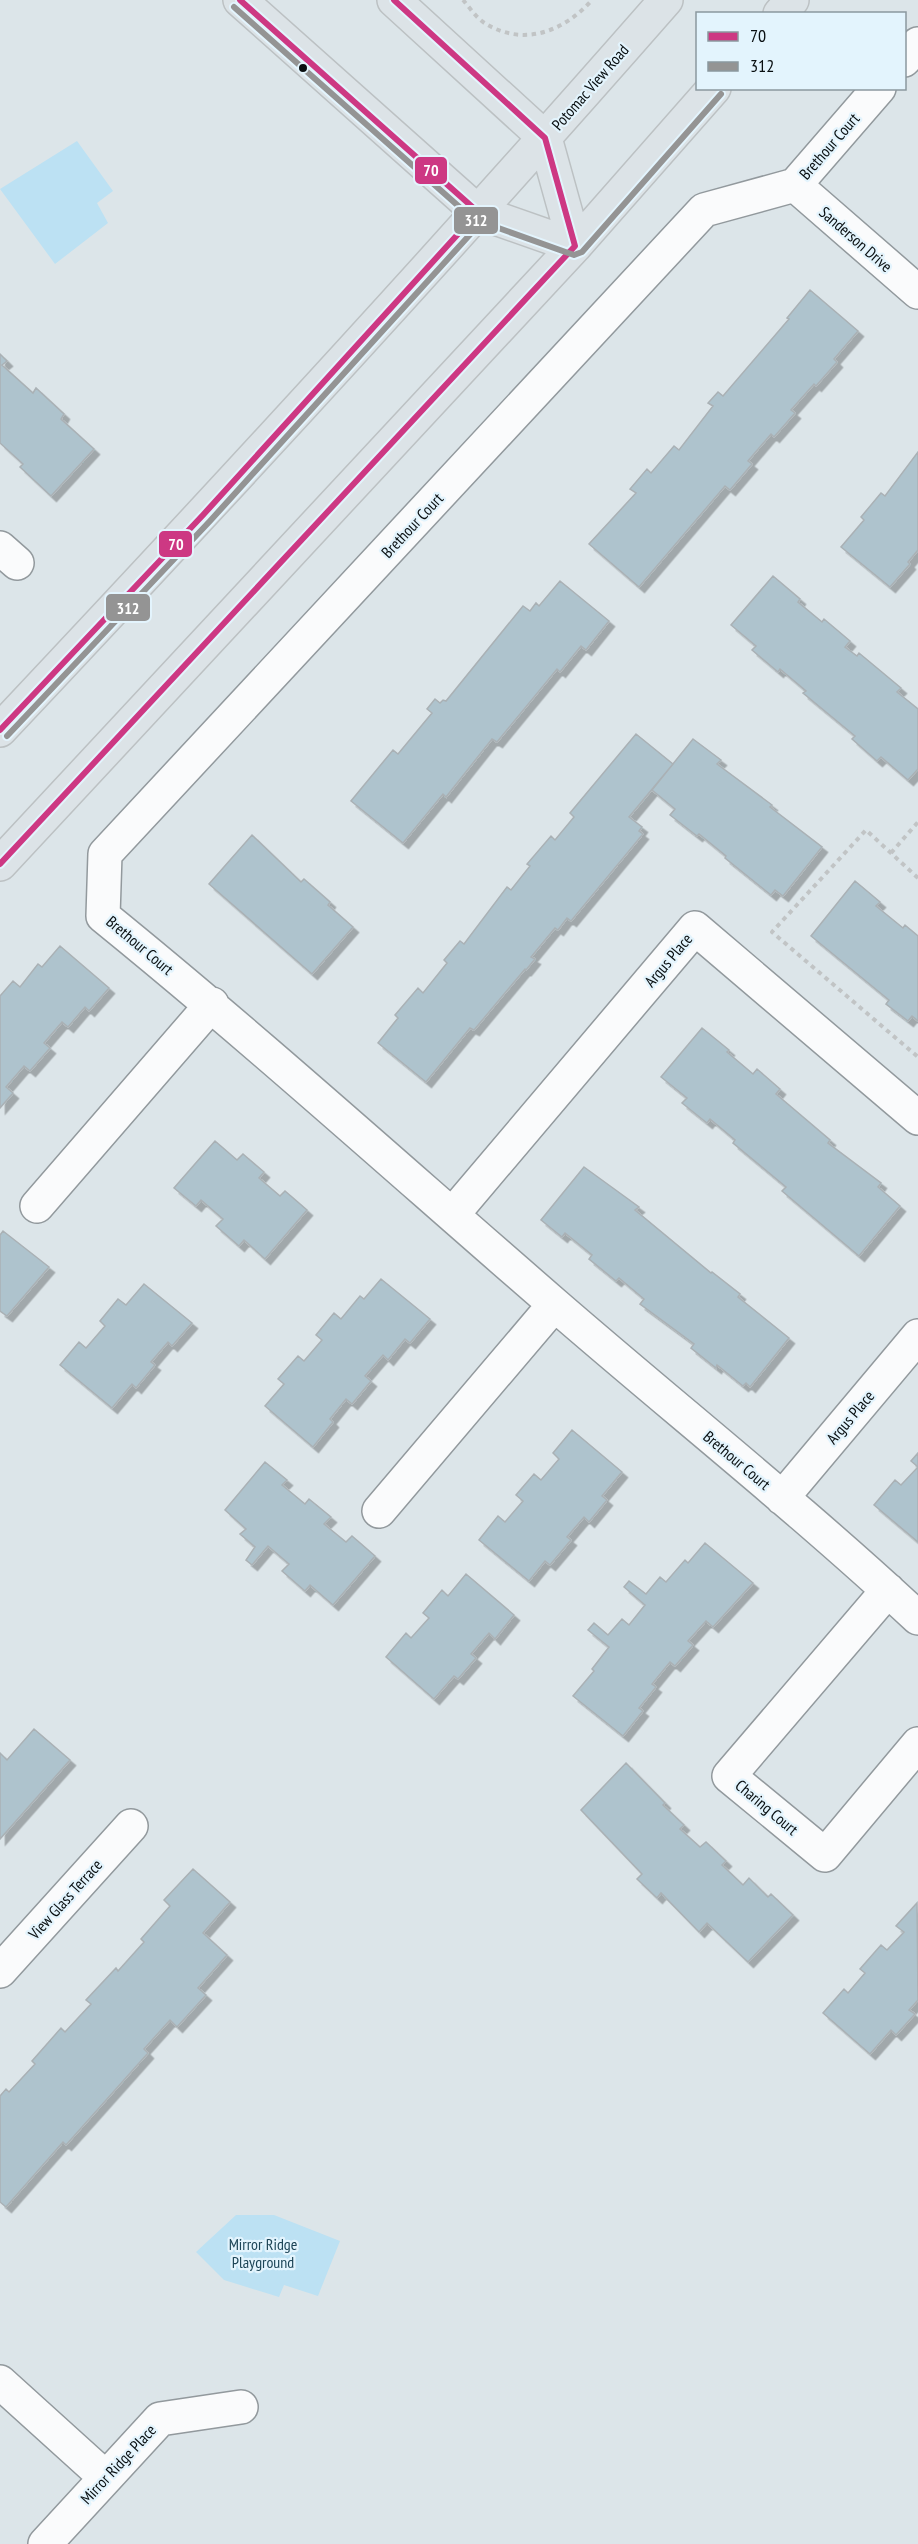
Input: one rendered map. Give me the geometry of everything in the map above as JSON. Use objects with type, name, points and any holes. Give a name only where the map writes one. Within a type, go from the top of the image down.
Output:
[{"type":"main road","points":[[240,0],[478,212],[575,246]]},
{"type":"main road","points":[[394,0],[545,138],[575,246]]},
{"type":"main road","name":"Potomac View Road","points":[[0,730],[203,515],[545,138],[666,0]]},
{"type":"main road","points":[[782,12],[792,0]]},
{"type":"main road","points":[[0,864],[575,246],[712,90]]},
{"type":"street","points":[[906,58],[918,44]]},
{"type":"street","name":"Brethour Court","points":[[877,90],[795,185],[704,210],[105,854],[103,916],[212,1004],[554,1305],[782,1498],[918,1618]]},
{"type":"street","name":"Sanderson Drive","points":[[795,185],[918,292]]},
{"type":"street","name":"Argus Place","points":[[452,1215],[695,928],[918,1118]]},
{"type":"street","points":[[37,1206],[212,1004]]},
{"type":"street","points":[[379,1511],[554,1305]]},
{"type":"street","name":"Argus Place","points":[[782,1498],[918,1336]]},
{"type":"street","name":"Charing Court","points":[[888,1590],[729,1776],[825,1855],[918,1744]]},
{"type":"street","name":"View Glass Terrace","points":[[0,1971],[131,1826]]},
{"type":"street","points":[[0,2382],[105,2477]]},
{"type":"street","name":"Mirror Ridge Place","points":[[45,2544],[160,2419],[241,2407]]},
{"type":"path","points":[[464,0],[486,24],[509,33],[532,35],[556,30],[579,14],[592,0]]},
{"type":"path","points":[[891,853],[918,822]]},
{"type":"path","points":[[918,878],[867,830],[772,932],[918,1057]]},
{"type":"green space","points":[[77,141],[113,191],[97,203],[108,223],[55,264],[0,189]]},
{"type":"green space","name":"Mirror Ridge Playground","points":[[236,2215],[274,2215],[340,2241],[318,2296],[284,2285],[279,2297],[224,2280],[196,2252]]},
{"type":"building","points":[[810,290],[858,331],[834,359],[837,362],[791,410],[795,413],[774,437],[771,434],[748,461],[752,464],[730,490],[725,486],[639,587],[589,544],[636,493],[630,489],[647,469],[651,473],[674,446],[679,450],[713,406],[708,403],[718,392],[723,396],[789,319],[787,318]]},
{"type":"building","points":[[0,354],[7,361],[2,365],[33,393],[36,388],[64,414],[61,419],[94,449],[51,496],[20,467],[23,464],[0,443]]},
{"type":"building","points":[[918,452],[918,550],[908,562],[910,564],[890,587],[841,547],[864,520],[861,517],[881,493],[885,496]]},
{"type":"building","points":[[773,576],[800,599],[798,602],[822,622],[824,619],[850,641],[845,647],[857,656],[859,653],[901,688],[897,692],[918,709],[918,769],[908,780],[881,757],[877,761],[852,739],[855,736],[803,693],[806,691],[752,650],[756,646],[731,625]]},
{"type":"building","points":[[560,581],[609,621],[586,650],[581,646],[560,672],[557,669],[497,742],[492,739],[446,797],[443,794],[403,843],[351,801],[393,750],[398,754],[432,713],[427,709],[435,699],[440,703],[443,700],[446,701],[523,606],[530,611],[536,603],[539,606]]},
{"type":"building","points":[[636,734],[673,764],[629,817],[642,827],[639,831],[643,834],[571,921],[567,918],[558,930],[555,928],[531,957],[535,959],[526,970],[474,1030],[470,1028],[426,1082],[378,1043],[398,1018],[395,1015],[418,988],[423,993],[447,963],[444,960],[460,941],[464,944],[507,887],[511,890],[530,866],[527,864],[551,836],[555,840],[574,817],[570,813]]},
{"type":"building","points":[[693,739],[721,760],[717,764],[772,805],[770,807],[822,847],[783,896],[775,890],[771,895],[699,834],[697,836],[670,815],[675,809],[652,790]]},
{"type":"building","points":[[252,835],[301,882],[304,879],[330,902],[328,905],[353,927],[312,974],[209,884]]},
{"type":"building","points":[[855,881],[880,902],[876,906],[903,928],[905,925],[918,936],[918,1021],[912,1016],[908,1021],[886,1004],[889,1000],[811,936]]},
{"type":"building","points":[[60,946],[109,988],[89,1011],[85,1007],[68,1027],[62,1022],[44,1043],[50,1048],[30,1071],[24,1066],[6,1087],[13,1093],[0,1108],[0,996],[13,981],[20,987],[38,964],[42,967]]},
{"type":"building","points":[[702,1028],[753,1074],[757,1069],[780,1089],[776,1094],[830,1140],[828,1143],[881,1183],[878,1187],[900,1206],[859,1256],[782,1191],[786,1187],[733,1143],[735,1140],[710,1119],[707,1123],[682,1103],[687,1098],[661,1077]]},
{"type":"building","points":[[215,1141],[237,1160],[243,1154],[264,1172],[259,1178],[280,1196],[285,1191],[307,1210],[265,1259],[244,1240],[239,1246],[216,1226],[223,1219],[201,1200],[196,1206],[174,1188]]},
{"type":"building","points":[[584,1167],[639,1207],[635,1210],[740,1294],[738,1297],[789,1338],[750,1387],[746,1383],[743,1386],[717,1365],[716,1368],[691,1348],[694,1344],[640,1304],[644,1299],[619,1278],[616,1281],[589,1259],[592,1255],[565,1233],[562,1237],[541,1220]]},
{"type":"building","points":[[3,1231],[49,1267],[7,1316],[0,1311],[0,1235]]},
{"type":"building","points":[[381,1279],[430,1319],[410,1343],[405,1339],[388,1360],[383,1355],[365,1376],[371,1381],[352,1404],[346,1399],[330,1419],[333,1422],[313,1447],[265,1406],[284,1384],[278,1379],[298,1356],[304,1361],[322,1340],[316,1335],[334,1313],[341,1319],[360,1296],[364,1299]]},
{"type":"building","points":[[144,1284],[192,1323],[172,1346],[168,1342],[151,1362],[155,1365],[136,1388],[132,1384],[112,1408],[60,1365],[79,1342],[86,1348],[105,1326],[100,1321],[118,1299],[126,1305]]},
{"type":"building","points":[[572,1430],[622,1472],[602,1496],[607,1500],[589,1522],[584,1517],[567,1537],[571,1540],[550,1565],[545,1561],[529,1581],[479,1540],[498,1516],[505,1522],[523,1501],[516,1495],[534,1474],[541,1480],[559,1459],[553,1453]]},
{"type":"building","points":[[918,1453],[918,1467],[911,1461]]},
{"type":"building","points":[[265,1462],[287,1480],[282,1485],[305,1504],[309,1499],[331,1517],[324,1524],[346,1542],[352,1536],[375,1556],[333,1605],[310,1585],[305,1591],[282,1571],[289,1564],[268,1546],[252,1565],[246,1560],[255,1547],[240,1534],[246,1529],[225,1510]]},
{"type":"building","points":[[918,1467],[918,1542],[874,1505],[895,1480],[901,1485]]},
{"type":"building","points":[[705,1543],[753,1583],[713,1627],[706,1621],[688,1641],[693,1645],[675,1666],[670,1662],[652,1684],[656,1687],[639,1708],[643,1711],[623,1736],[573,1696],[594,1671],[592,1669],[609,1647],[588,1630],[594,1623],[608,1635],[622,1619],[629,1625],[645,1605],[624,1587],[629,1581],[646,1594],[660,1577],[666,1582],[685,1560],[688,1563]]},
{"type":"building","points":[[466,1574],[514,1615],[495,1639],[489,1633],[471,1654],[476,1658],[458,1679],[454,1676],[434,1699],[386,1657],[406,1633],[411,1638],[429,1618],[423,1613],[442,1590],[448,1596]]},
{"type":"building","points":[[34,1729],[70,1760],[0,1839],[0,1753],[7,1760]]},
{"type":"building","points":[[626,1763],[684,1825],[680,1829],[700,1847],[706,1842],[726,1861],[722,1865],[743,1885],[749,1878],[768,1897],[771,1894],[793,1915],[748,1962],[707,1923],[699,1932],[661,1893],[657,1898],[637,1879],[642,1874],[581,1810]]},
{"type":"building","points":[[193,1869],[230,1902],[203,1933],[227,1955],[198,1988],[206,1995],[177,2027],[170,2020],[144,2049],[148,2053],[66,2145],[63,2142],[6,2207],[0,2202],[0,2096],[6,2089],[9,2092],[35,2064],[32,2061],[61,2028],[65,2032],[91,2004],[86,2000],[116,1968],[118,1971],[144,1942],[141,1939],[170,1906],[164,1900]]},
{"type":"building","points":[[917,1903],[918,2000],[909,2010],[915,2014],[896,2035],[891,2030],[870,2054],[823,2013],[844,1989],[848,1993],[865,1973],[860,1969],[881,1945],[887,1950],[904,1932],[896,1926]]},
{"type":"transit line","name":"70","points":[[0,730],[203,515],[478,212],[240,0]]},
{"type":"transit line","name":"70","points":[[0,864],[575,246],[545,138],[394,0]]},
{"type":"transit line","name":"312","points":[[234,7],[473,219],[574,255],[582,252],[721,94]]},
{"type":"transit line","name":"312","points":[[7,736],[210,521],[485,218]]}]
